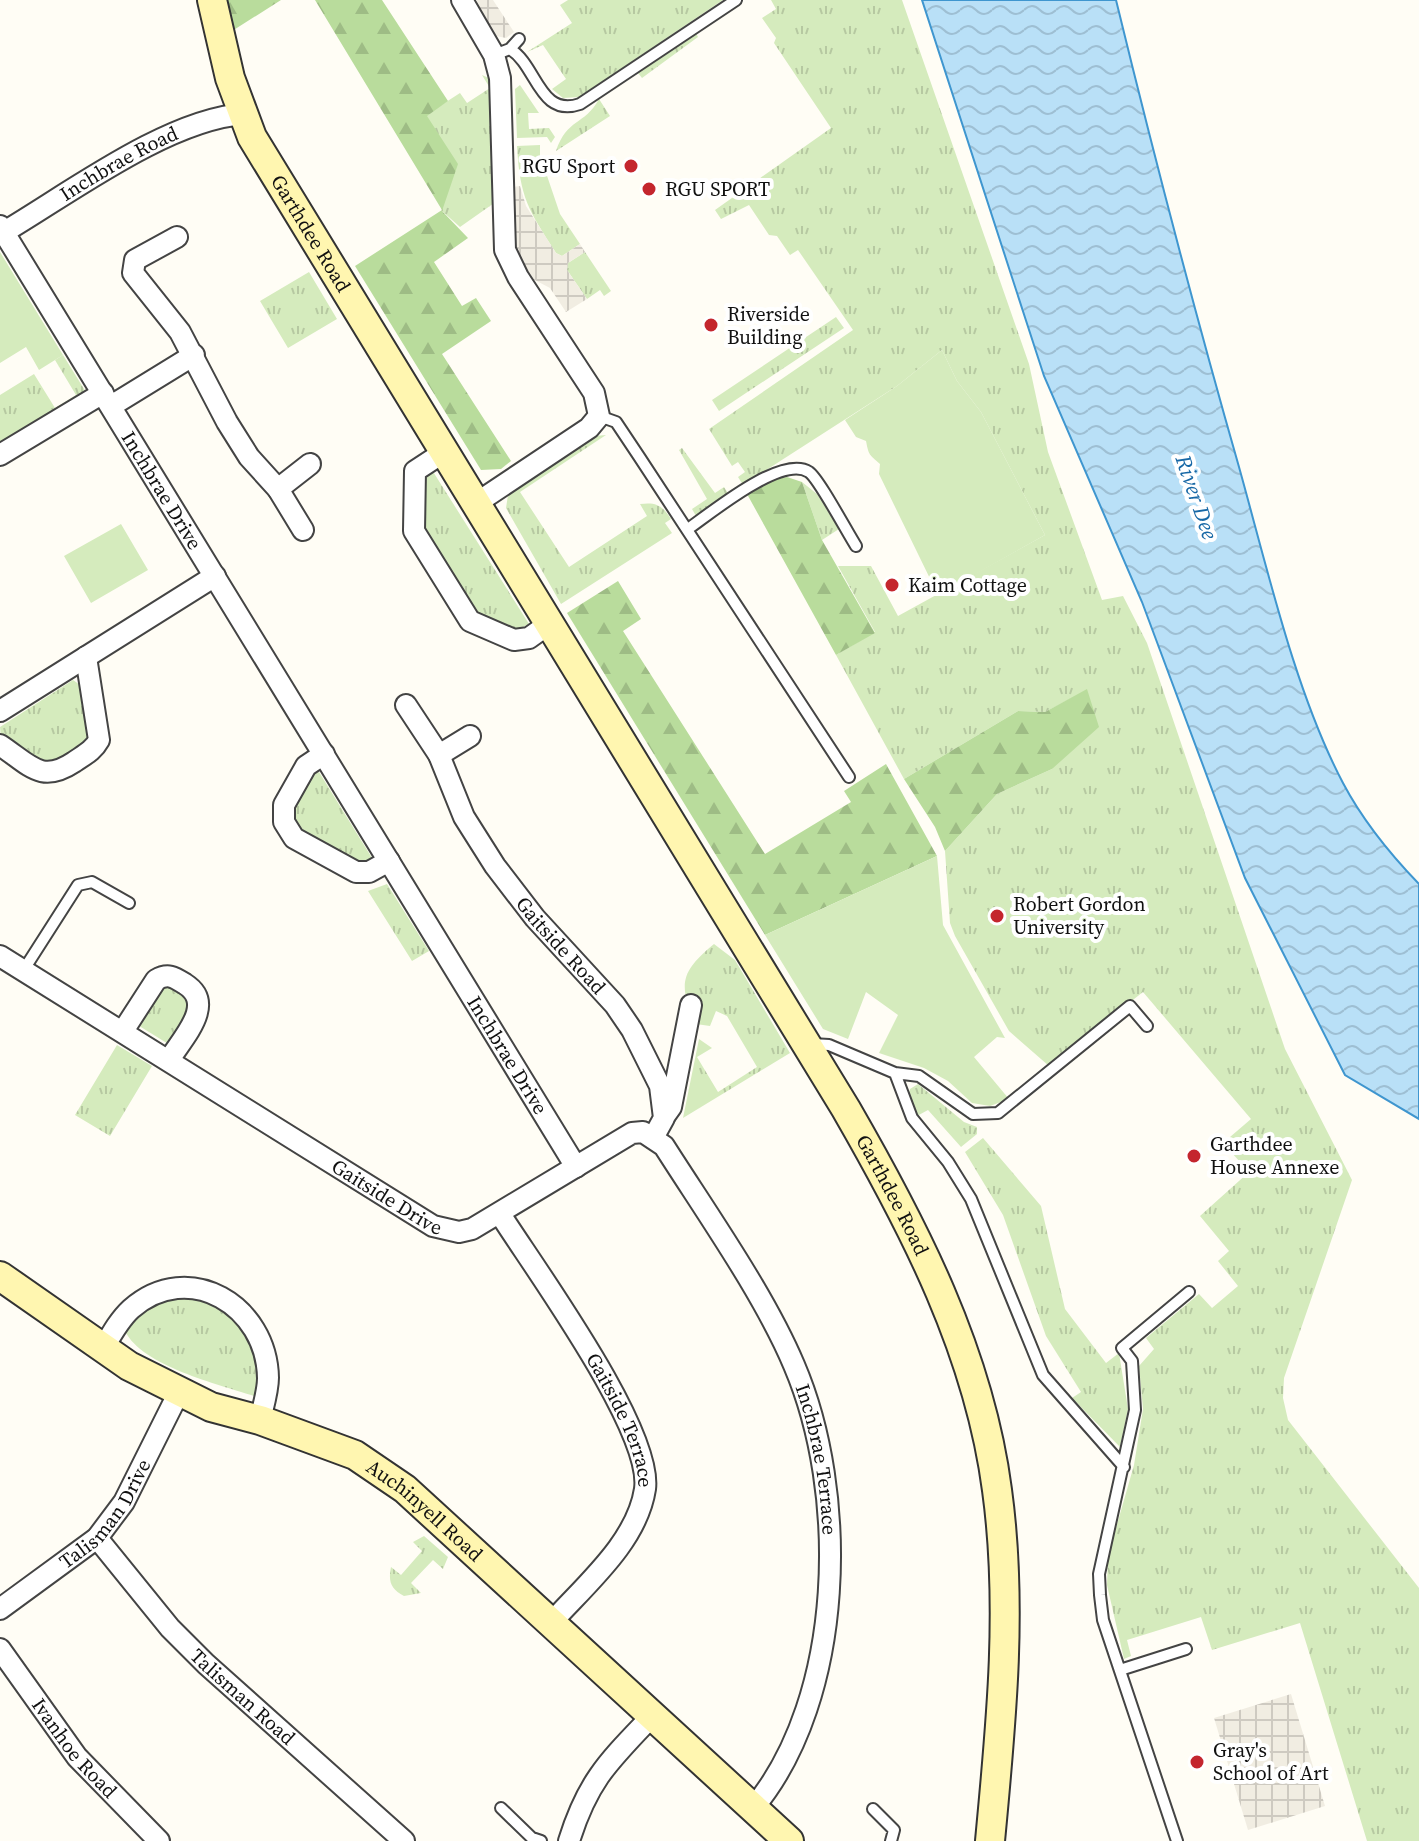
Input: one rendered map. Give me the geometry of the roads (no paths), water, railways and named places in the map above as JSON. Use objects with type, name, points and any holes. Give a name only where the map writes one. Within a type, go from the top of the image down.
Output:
[{"type":"street","name":"Garthdee Road","points":[[212,0],[230,78],[252,137],[805,1044],[913,1229],[952,1322],[986,1435],[997,1488],[1004,1601],[999,1746],[990,1841]]},
{"type":"street","points":[[462,0],[502,52],[505,250],[525,289],[594,393],[599,416],[589,428],[475,504]]},
{"type":"street","name":"Inchbrae Road","points":[[2,229],[160,139],[226,115],[243,114]]},
{"type":"street","name":"Inchbrae Drive","points":[[2,229],[576,1167]]},
{"type":"street","points":[[177,237],[135,260],[133,273],[180,332],[227,422],[249,457],[278,489],[303,530]]},
{"type":"street","points":[[0,455],[194,355]]},
{"type":"street","points":[[444,452],[415,471],[417,536],[470,621],[514,640],[529,638],[550,623]]},
{"type":"street","points":[[278,489],[310,464]]},
{"type":"street","points":[[0,711],[215,576]]},
{"type":"street","points":[[0,745],[42,774],[56,774],[94,749],[99,740],[86,657]]},
{"type":"street","name":"Gaitside Road","points":[[406,705],[439,755],[464,817],[495,866],[535,918],[615,1005],[632,1030],[660,1086],[664,1118]]},
{"type":"street","points":[[439,755],[470,736]]},
{"type":"street","points":[[324,754],[306,766],[284,805],[284,822],[294,838],[356,872],[369,872],[389,861]]},
{"type":"street","name":"Gaitside Drive","points":[[0,956],[433,1226],[459,1232],[500,1214],[632,1133],[643,1132],[653,1138]]},
{"type":"street","points":[[123,1031],[156,980],[164,976],[174,977],[196,991],[201,1001],[199,1012],[169,1060]]},
{"type":"street","points":[[653,1138],[671,1107],[691,1005]]},
{"type":"street","name":"Inchbrae Terrace","points":[[653,1138],[664,1146],[769,1316],[794,1365],[811,1416],[823,1468],[829,1568],[826,1610],[813,1688],[799,1737],[771,1787],[754,1807]]},
{"type":"street","name":"Gaitside Terrace","points":[[500,1214],[601,1374],[637,1444],[645,1468],[645,1490],[628,1535],[551,1623]]},
{"type":"street","name":"Auchinyell Road","points":[[0,1276],[103,1349],[179,1392],[211,1407],[260,1420],[355,1455],[405,1489],[789,1841]]},
{"type":"street","points":[[103,1349],[117,1325],[139,1303],[171,1289],[195,1287],[213,1292],[229,1300],[250,1319],[264,1350],[268,1379],[260,1420]]},
{"type":"street","name":"Talisman Drive","points":[[0,1609],[97,1538],[124,1502],[179,1392]]},
{"type":"street","name":"Talisman Road","points":[[97,1538],[170,1628],[206,1664],[404,1841]]},
{"type":"street","name":"Ivanhoe Road","points":[[0,1649],[77,1757],[159,1841]]},
{"type":"street","points":[[569,1841],[582,1799],[598,1774],[652,1716]]},
{"type":"lane","points":[[502,52],[519,54],[554,106],[567,109],[580,104],[736,0]]},
{"type":"lane","points":[[502,52],[519,39]]},
{"type":"lane","points":[[599,416],[616,422],[849,777]]},
{"type":"lane","points":[[688,529],[774,473],[795,467],[810,472],[856,546]]},
{"type":"lane","points":[[23,971],[78,885],[92,882],[129,903]]},
{"type":"lane","points":[[805,1044],[829,1045],[895,1073],[919,1076],[973,1114],[998,1113],[1130,1006],[1147,1026]]},
{"type":"lane","points":[[895,1073],[912,1118],[948,1162],[971,1199],[1043,1375],[1124,1467]]},
{"type":"lane","points":[[1177,1841],[1103,1620],[1099,1574],[1135,1410],[1132,1361],[1122,1348],[1189,1292]]},
{"type":"lane","points":[[1120,1670],[1186,1649]]},
{"type":"lane","points":[[501,1808],[534,1840]]},
{"type":"lane","points":[[873,1809],[894,1830],[891,1841]]},
{"type":"water","name":"River Dee","points":[[922,0],[1116,0],[1191,293],[1296,669],[1343,783],[1377,836],[1419,884],[1419,1119],[1345,1075],[1245,878],[1142,602],[1044,376]]},
{"type":"place","name":"RGU Sport","points":[[631,166]]},
{"type":"place","name":"RGU SPORT","points":[[649,189]]},
{"type":"place","name":"Riverside Building","points":[[711,325]]},
{"type":"place","name":"Kaim Cottage","points":[[892,585]]},
{"type":"place","name":"Robert Gordon University","points":[[997,916]]},
{"type":"place","name":"Garthdee House Annexe","points":[[1194,1156]]},
{"type":"place","name":"Gray's School of Art","points":[[1197,1762]]}]
